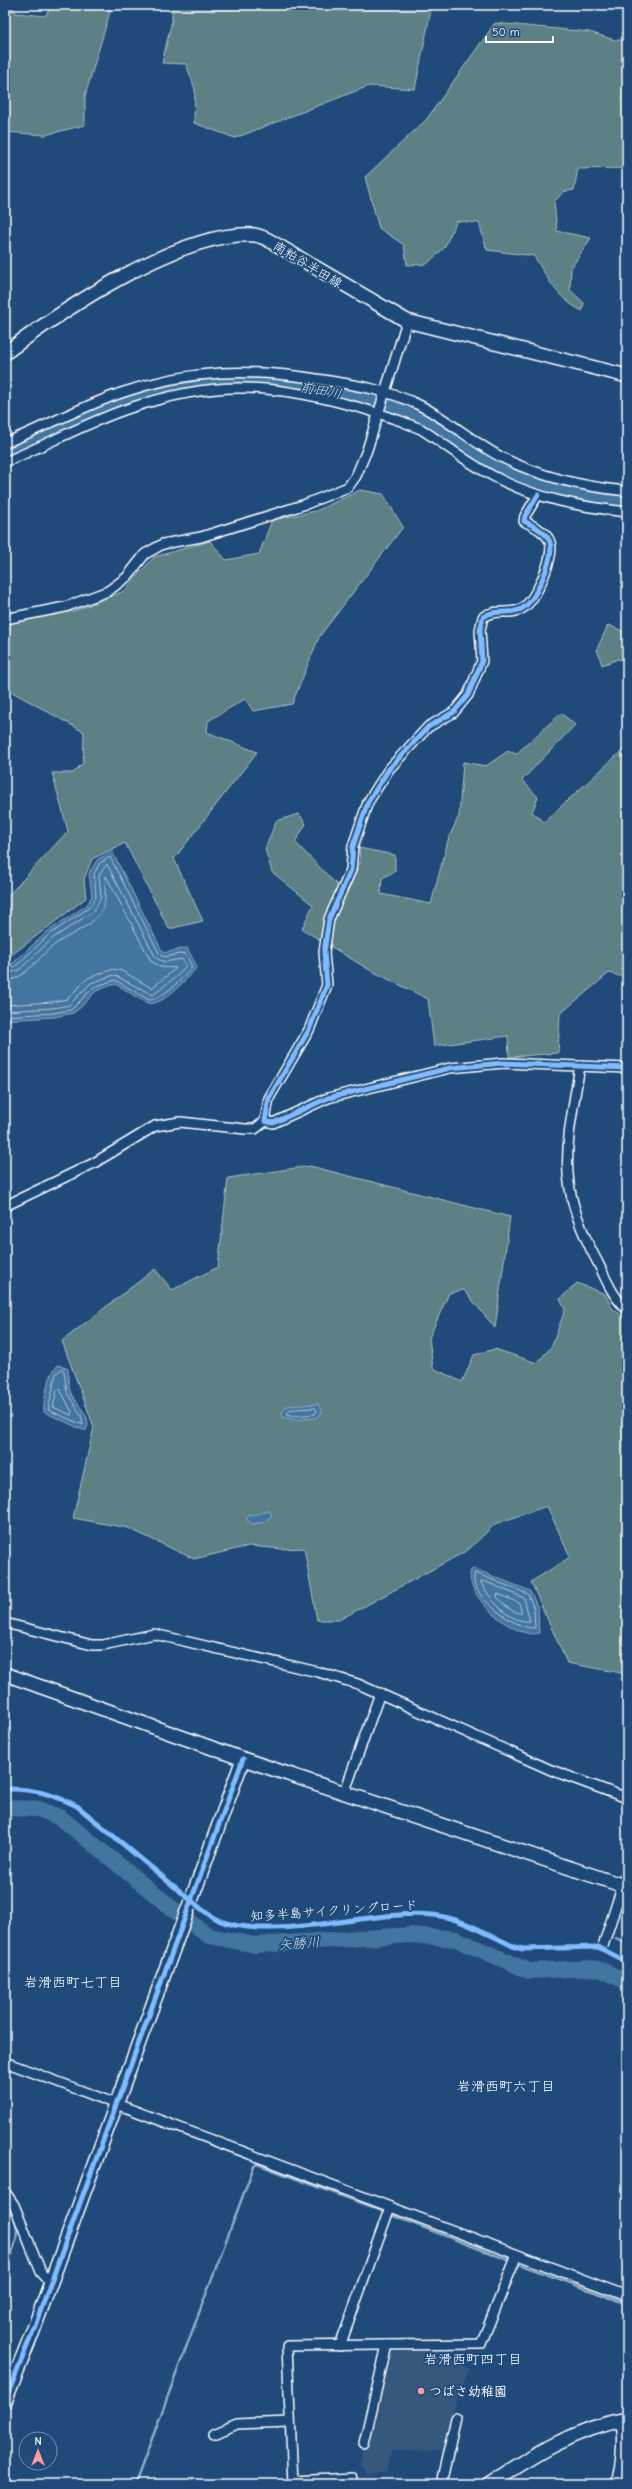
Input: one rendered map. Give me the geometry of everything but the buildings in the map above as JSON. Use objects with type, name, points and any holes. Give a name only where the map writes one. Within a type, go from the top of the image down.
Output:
[{"type":"street","name":"南粕谷半田線","points":[[5,353],[55,317],[123,276],[163,257],[213,239],[237,235],[256,235],[272,242],[407,321],[627,376]]},
{"type":"street","points":[[5,619],[65,607],[108,591],[127,577],[145,554],[163,544],[201,537],[340,492],[348,487],[356,476],[379,412],[407,321]]},
{"type":"street","points":[[5,443],[120,393],[152,383],[227,371],[271,372],[385,393],[420,405],[502,457],[532,471],[568,481],[627,491]]},
{"type":"street","points":[[5,462],[130,408],[185,394],[217,389],[270,389],[379,412],[421,429],[494,477],[538,495],[595,508],[627,512]]},
{"type":"street","points":[[5,1206],[94,1163],[155,1126],[180,1122],[255,1129],[265,1121],[269,1098],[309,1030],[327,985],[324,952],[329,919],[351,870],[354,846],[368,802],[389,769],[428,727],[454,712],[468,695],[482,661],[480,630],[483,617],[495,612],[522,609],[530,603],[540,583],[550,554],[550,541],[546,535],[524,521],[525,516],[538,495]]},
{"type":"street","points":[[265,1121],[273,1123],[328,1098],[352,1091],[450,1068],[504,1063],[627,1068]]},
{"type":"street","points":[[580,1066],[566,1160],[570,1198],[577,1221],[593,1254],[615,1296],[627,1309]]},
{"type":"street","points":[[5,1623],[92,1645],[103,1645],[144,1634],[167,1636],[318,1672],[380,1693],[551,1770],[627,1798]]},
{"type":"street","points":[[5,1674],[243,1759],[345,1791],[625,1886]]},
{"type":"street","points":[[345,1791],[380,1693]]},
{"type":"street","points":[[5,2401],[193,1898],[243,1759]]},
{"type":"street","points":[[603,1946],[625,1886],[627,1872]]},
{"type":"street","points":[[5,2062],[627,2296]]},
{"type":"street","points":[[5,2192],[14,2205],[41,2272],[50,2282]]},
{"type":"street","points":[[340,2346],[390,2208]]},
{"type":"street","points":[[352,2478],[293,2483],[286,2346],[481,2344],[517,2255]]},
{"type":"street","points":[[364,2443],[387,2345]]},
{"type":"street","points":[[441,2484],[456,2418]]},
{"type":"street","points":[[489,2484],[549,2446],[590,2429],[623,2420],[621,2464],[616,2484]]},
{"type":"street","points":[[214,2434],[237,2424],[290,2422]]},
{"type":"shaded area","name":"つばさ幼稚園","points":[[407,2349],[452,2349],[446,2355],[469,2369],[451,2416],[443,2452],[391,2451],[386,2471],[366,2474],[360,2462],[371,2423],[376,2413],[390,2352],[407,2352]]},
{"type":"green space","points":[[5,5],[11,5],[16,13],[45,16],[53,5],[112,5],[85,96],[85,125],[45,135],[5,132]]},
{"type":"green space","points":[[172,5],[432,5],[415,89],[369,86],[235,138],[194,123],[195,89],[186,64],[162,63],[172,20]]},
{"type":"green space","points":[[495,23],[589,32],[615,40],[627,40],[627,168],[578,169],[574,190],[563,192],[554,202],[557,231],[591,238],[571,268],[570,290],[584,303],[582,311],[573,306],[560,294],[534,256],[487,250],[479,223],[457,221],[444,248],[427,264],[407,265],[404,245],[379,228],[365,177],[426,120]]},
{"type":"green space","points":[[360,490],[383,494],[403,527],[319,637],[292,704],[253,711],[245,699],[208,721],[207,732],[257,752],[174,859],[203,921],[169,929],[125,843],[92,859],[84,879],[86,898],[5,960],[5,899],[68,831],[52,773],[73,773],[83,763],[84,732],[5,688],[5,657],[11,622],[74,611],[124,591],[154,557],[210,541],[226,560],[259,554],[272,520],[316,511]]},
{"type":"green space","points":[[608,625],[625,632],[627,630],[627,661],[618,659],[602,665],[597,649]]},
{"type":"green space","points":[[561,713],[575,725],[522,780],[538,797],[532,812],[544,822],[624,749],[627,723],[627,978],[609,973],[560,1014],[558,1053],[509,1057],[508,1036],[434,1046],[428,999],[368,969],[302,929],[313,905],[272,872],[265,849],[276,821],[299,814],[306,824],[295,842],[336,884],[350,885],[360,863],[359,848],[395,855],[395,871],[382,878],[381,894],[431,904],[449,837],[459,816],[463,762],[486,766],[508,751],[516,754]]},
{"type":"green space","points":[[310,1166],[510,1217],[495,1328],[464,1290],[449,1293],[429,1338],[433,1368],[462,1382],[474,1355],[495,1349],[537,1363],[552,1346],[565,1310],[560,1299],[577,1283],[605,1294],[612,1308],[627,1320],[627,1674],[567,1663],[531,1582],[570,1557],[547,1506],[495,1524],[468,1550],[339,1620],[317,1620],[304,1548],[282,1549],[249,1546],[194,1559],[128,1528],[73,1518],[94,1427],[62,1341],[155,1269],[172,1290],[218,1267],[228,1178]]},
{"type":"water","points":[[112,851],[163,953],[187,948],[197,967],[174,991],[160,1001],[154,1003],[148,1003],[115,984],[96,991],[80,1008],[73,1013],[54,1017],[5,1020],[5,967],[13,963],[48,931],[87,905],[92,896],[89,873],[97,860]]},
{"type":"water","points":[[58,1365],[68,1369],[68,1383],[70,1391],[86,1415],[88,1425],[86,1430],[44,1412],[44,1400],[49,1380]]},
{"type":"water","points":[[318,1404],[322,1412],[316,1418],[295,1420],[283,1417],[282,1412],[287,1406]]},
{"type":"water","points":[[269,1511],[272,1515],[265,1522],[252,1524],[246,1519],[248,1516]]},
{"type":"water","points":[[475,1569],[530,1591],[538,1608],[539,1633],[529,1634],[518,1630],[493,1614],[475,1592],[470,1580],[471,1570]]},
{"type":"waterway","name":"前田川","points":[[5,452],[94,413],[152,392],[180,386],[236,381],[292,384],[365,399],[389,405],[404,411],[425,420],[498,468],[538,486],[597,498],[627,501]]},
{"type":"waterway","name":"矢勝川","points":[[5,1808],[38,1809],[61,1818],[179,1914],[209,1936],[255,1945],[411,1935],[456,1939],[529,1971],[592,1968],[602,1970],[627,1982]]},
{"type":"waterway","points":[[616,1938],[627,1944]]},
{"type":"waterway","points":[[135,2484],[254,2166],[257,2164],[385,2212]]},
{"type":"waterway","points":[[5,2202],[11,2208]]},
{"type":"waterway","points":[[391,2215],[511,2261]]},
{"type":"waterway","points":[[5,2268],[15,2245],[17,2233],[15,2220]]},
{"type":"waterway","points":[[519,2264],[627,2304]]},
{"type":"cycle path","points":[[538,495],[525,516],[524,521],[546,535],[550,542],[550,557],[539,587],[523,608],[513,612],[488,614],[483,617],[480,630],[482,661],[468,695],[454,712],[428,727],[389,769],[368,802],[353,846],[351,870],[329,919],[324,952],[327,985],[309,1030],[269,1098],[265,1121],[273,1123],[328,1098],[450,1068],[503,1063],[627,1068]]},
{"type":"cycle path","points":[[5,2401],[33,2331],[243,1759]]},
{"type":"cycle path","name":"知多半島サイクリングロード","points":[[5,1789],[42,1793],[59,1798],[77,1806],[207,1913],[216,1919],[238,1926],[263,1928],[292,1927],[409,1914],[433,1915],[465,1923],[515,1947],[523,1949],[598,1947],[627,1962]]},
{"type":"place","name":"つばさ幼稚園","points":[[421,2391]]},
{"type":"district","name":"岩滑西町七丁目","points":[[73,1982]]},
{"type":"district","name":"岩滑西町六丁目","points":[[506,2086]]},
{"type":"district","name":"岩滑西町四丁目","points":[[473,2359]]}]
